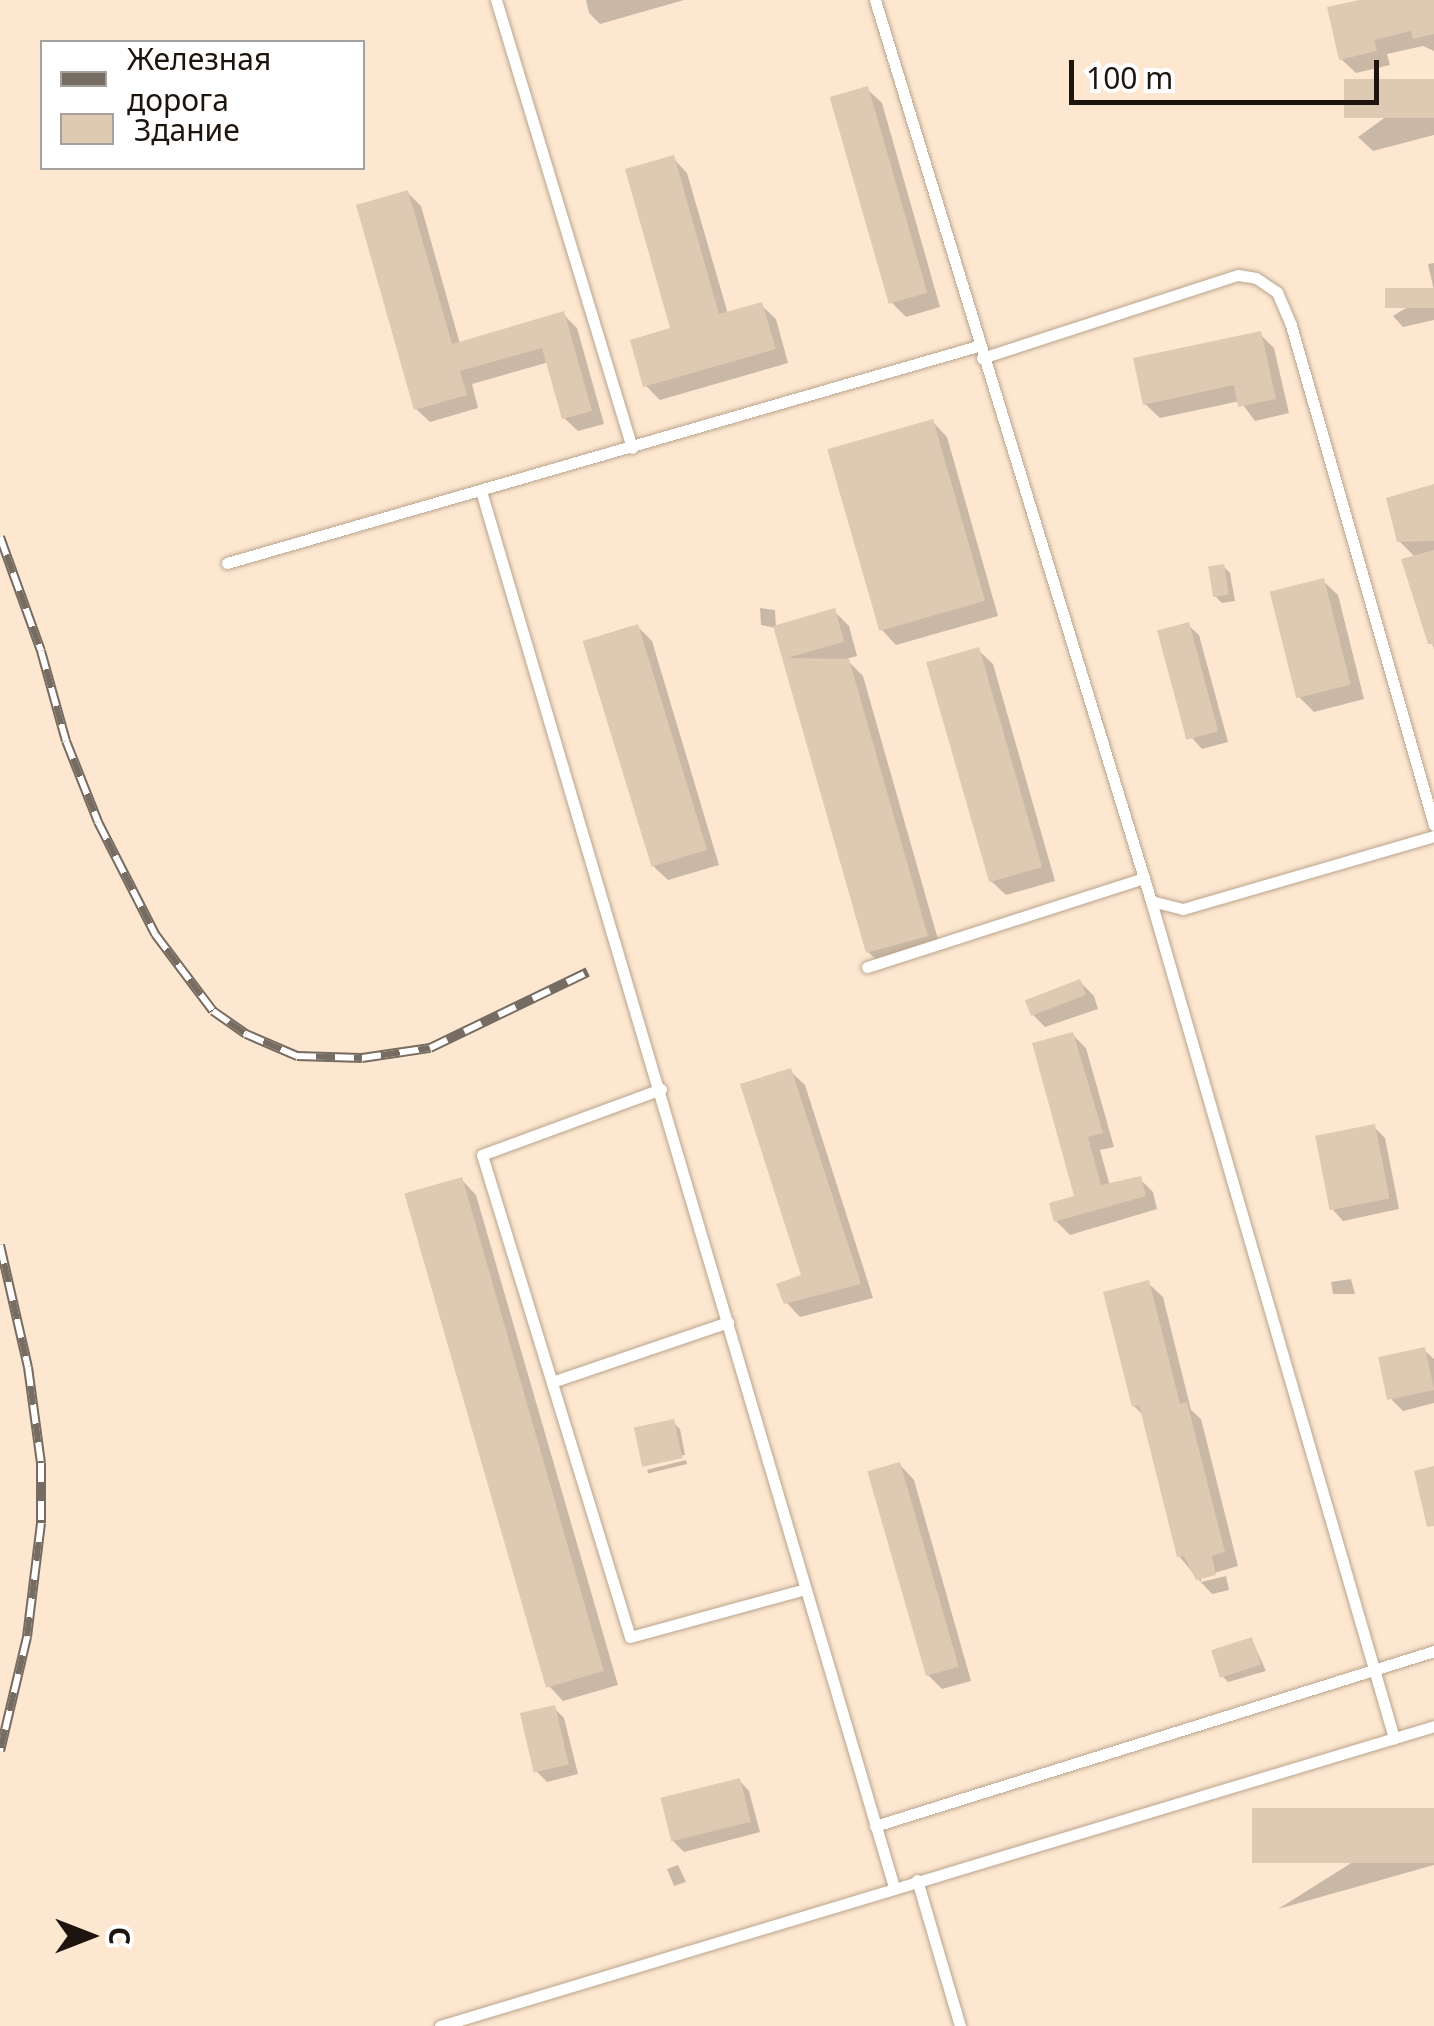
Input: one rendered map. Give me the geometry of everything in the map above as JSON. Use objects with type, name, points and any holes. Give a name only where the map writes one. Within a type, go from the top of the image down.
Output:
[{"type":"lane","points":[[496,0],[632,448]]},
{"type":"lane","points":[[875,0],[1151,901],[1394,1738]]},
{"type":"lane","points":[[227,563],[980,352],[1238,275],[1256,278],[1277,292],[1291,324],[1434,825]]},
{"type":"lane","points":[[481,491],[894,1887]]},
{"type":"lane","points":[[1151,901],[1183,909],[1434,836]]},
{"type":"lane","points":[[866,967],[1144,878]]},
{"type":"lane","points":[[661,1090],[482,1155],[630,1638],[805,1589]]},
{"type":"lane","points":[[552,1382],[728,1322]]},
{"type":"lane","points":[[875,1826],[1434,1651]]},
{"type":"lane","points":[[440,2026],[1434,1726]]},
{"type":"lane","points":[[917,1880],[960,2026]]},
{"type":"shaded area","points":[[0,0],[1434,0],[1434,2026],[0,2026]]},
{"type":"building","points":[[1359,0],[1434,0],[1434,34],[1413,39],[1411,31],[1374,40],[1377,51],[1339,60],[1327,7]]},
{"type":"building","points":[[1344,79],[1434,79],[1434,118],[1344,118]]},
{"type":"building","points":[[868,86],[927,293],[889,304],[830,97]]},
{"type":"building","points":[[674,155],[719,314],[762,302],[776,349],[643,387],[630,340],[670,328],[625,169]]},
{"type":"building","points":[[408,190],[452,344],[564,311],[592,411],[562,419],[542,348],[460,371],[467,395],[414,410],[356,205]]},
{"type":"building","points":[[1385,288],[1434,288],[1434,308],[1385,308]]},
{"type":"building","points":[[1261,331],[1276,399],[1238,407],[1234,385],[1143,405],[1133,358]]},
{"type":"building","points":[[933,419],[985,601],[879,631],[827,449]]},
{"type":"building","points":[[1434,484],[1434,541],[1397,542],[1386,498]]},
{"type":"building","points":[[1434,550],[1434,644],[1428,644],[1401,559]]},
{"type":"building","points":[[1224,564],[1229,595],[1213,597],[1208,567]]},
{"type":"building","points":[[1324,578],[1351,685],[1296,698],[1270,592]]},
{"type":"building","points":[[835,608],[844,642],[787,658],[849,659],[928,936],[866,953],[773,626]]},
{"type":"building","points":[[1189,622],[1218,731],[1186,740],[1157,631]]},
{"type":"building","points":[[638,624],[707,850],[652,867],[583,641]]},
{"type":"building","points":[[979,647],[1042,867],[989,882],[926,662]]},
{"type":"building","points":[[1080,979],[1086,995],[1031,1016],[1025,1000]]},
{"type":"building","points":[[1073,1032],[1103,1133],[1088,1137],[1101,1185],[1141,1176],[1146,1196],[1054,1222],[1049,1203],[1074,1196],[1032,1043]]},
{"type":"building","points":[[791,1068],[861,1284],[784,1304],[776,1284],[801,1275],[740,1084]]},
{"type":"building","points":[[1375,1124],[1390,1199],[1330,1210],[1315,1136]]},
{"type":"building","points":[[462,1177],[604,1671],[546,1688],[404,1194]]},
{"type":"building","points":[[1149,1280],[1180,1404],[1187,1402],[1225,1552],[1212,1556],[1216,1575],[1196,1580],[1184,1556],[1177,1557],[1139,1405],[1132,1407],[1103,1292]]},
{"type":"building","points":[[1425,1347],[1434,1390],[1387,1400],[1378,1357]]},
{"type":"building","points":[[674,1419],[682,1458],[642,1467],[634,1428]]},
{"type":"building","points":[[900,1462],[959,1667],[926,1676],[867,1471]]},
{"type":"building","points":[[1434,1466],[1434,1526],[1427,1527],[1414,1471]]},
{"type":"building","points":[[1252,1637],[1261,1665],[1220,1678],[1211,1650]]},
{"type":"building","points":[[555,1705],[569,1764],[534,1773],[520,1713]]},
{"type":"building","points":[[740,1778],[751,1822],[671,1842],[660,1798]]},
{"type":"building","points":[[1252,1808],[1434,1808],[1434,1863],[1252,1863]]},
{"type":"railway","points":[[0,537],[41,651],[66,741],[98,822],[155,934],[213,1011],[246,1034],[297,1056],[362,1058],[430,1048],[588,972]]},
{"type":"railway","points":[[0,1245],[28,1367],[41,1463],[41,1523],[27,1637],[0,1751]]}]
